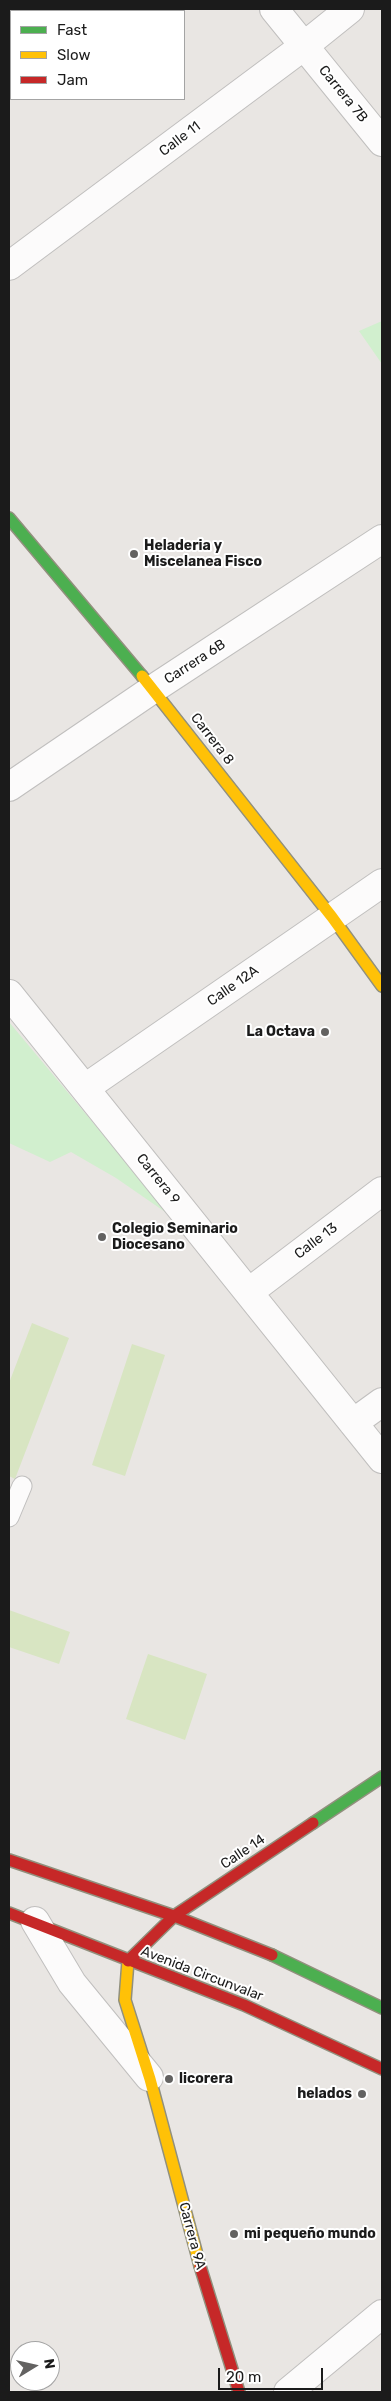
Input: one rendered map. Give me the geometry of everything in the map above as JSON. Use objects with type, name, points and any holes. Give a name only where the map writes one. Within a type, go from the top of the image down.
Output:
[{"type":"street","name":"Carrera 7B","points":[[274,9],[382,142]]},
{"type":"street","name":"Calle 11","points":[[9,266],[304,46],[350,9]]},
{"type":"street","name":"Carrera 8","points":[[9,518],[153,689],[332,918],[382,986]]},
{"type":"street","name":"Carrera 6B","points":[[9,788],[153,689],[382,539]]},
{"type":"street","name":"Calle 12A","points":[[84,1088],[382,883]]},
{"type":"street","name":"Carrera 9","points":[[9,994],[382,1459]]},
{"type":"street","name":"Calle 13","points":[[249,1292],[382,1191]]},
{"type":"street","points":[[353,1423],[382,1402]]},
{"type":"street","name":"Calle 14","points":[[128,1960],[174,1916],[382,1777]]},
{"type":"street","points":[[9,1860],[174,1916],[274,1956],[382,2008]]},
{"type":"street","name":"Avenida Circunvalar","points":[[9,1913],[35,1921],[128,1960],[244,2005],[382,2068]]},
{"type":"street","name":"Carrera 9A","points":[[35,1921],[72,1983],[150,2079]]},
{"type":"street","name":"Carrera 9A","points":[[128,1960],[124,2000],[150,2079],[203,2277],[238,2392]]},
{"type":"street","points":[[288,2392],[382,2314]]},
{"type":"lane","points":[[9,1517],[22,1486]]},
{"type":"green space","points":[[382,321],[382,364],[359,331]]},
{"type":"green space","points":[[9,1022],[171,1216],[116,1178],[71,1152],[50,1162],[9,1143]]},
{"type":"green space","points":[[32,1323],[69,1338],[15,1479],[9,1476],[9,1383]]},
{"type":"green space","points":[[132,1344],[165,1355],[125,1476],[92,1465]]},
{"type":"green space","points":[[9,1610],[70,1632],[59,1664],[9,1647]]},
{"type":"green space","points":[[148,1654],[207,1674],[185,1740],[126,1719]]},
{"type":"traffic: fast","points":[[9,518],[142,676]]},
{"type":"traffic: fast","points":[[313,1823],[382,1777]]},
{"type":"traffic: fast","points":[[272,1955],[382,2008]]},
{"type":"traffic: slow","points":[[142,676],[332,917],[382,986]]},
{"type":"traffic: slow","points":[[128,1961],[125,2000],[150,2079],[200,2266]]},
{"type":"traffic: jam","points":[[128,1961],[174,1916],[313,1823]]},
{"type":"traffic: jam","points":[[9,1860],[174,1916],[272,1955]]},
{"type":"traffic: jam","points":[[9,1913],[244,2005],[382,2069]]},
{"type":"traffic: jam","points":[[200,2266],[239,2392]]},
{"type":"place","name":"Heladeria y Miscelanea Fisco","points":[[134,554]]},
{"type":"place","name":"La Octava","points":[[325,1032]]},
{"type":"place","name":"Colegio Seminario Diocesano","points":[[102,1237]]},
{"type":"place","name":"licorera","points":[[169,2079]]},
{"type":"place","name":"helados","points":[[362,2094]]},
{"type":"place","name":"mi pequeño mundo","points":[[234,2234]]}]
